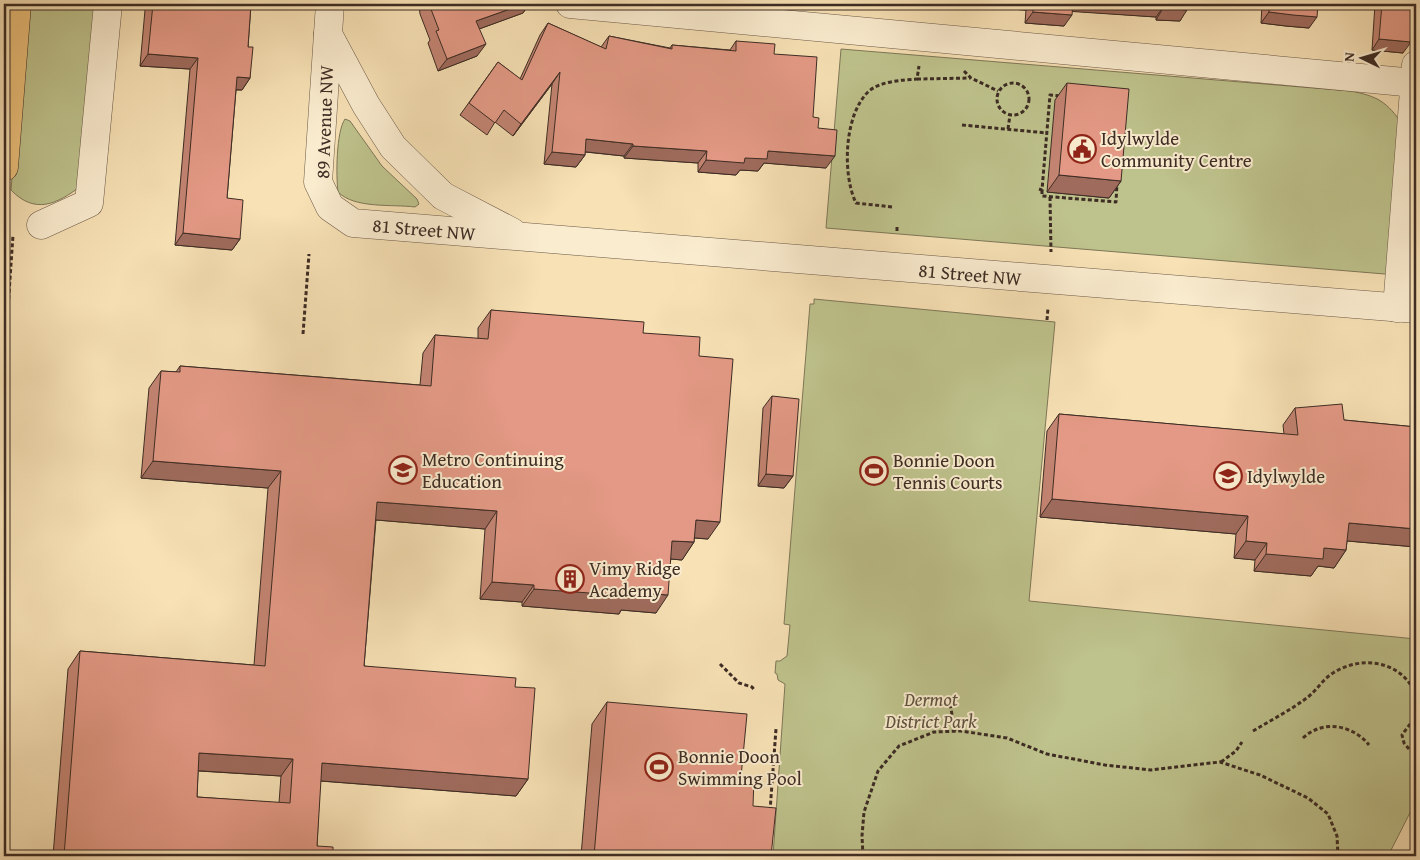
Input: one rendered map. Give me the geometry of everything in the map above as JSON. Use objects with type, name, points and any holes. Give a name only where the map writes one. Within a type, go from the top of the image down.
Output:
[{"type":"main road","points":[[4,166],[16,4]]},
{"type":"street","points":[[41,225],[89,203],[108,4]]},
{"type":"street","name":"89 Avenue NW","points":[[330,4],[318,182],[330,207]]},
{"type":"street","points":[[570,4],[646,8],[1415,74],[1407,308]]},
{"type":"street","name":"89 Avenue NW","points":[[328,34],[366,105],[393,147]]},
{"type":"street","name":"81 Street NW","points":[[393,147],[443,196],[523,238]]},
{"type":"street","name":"81 Street NW","points":[[330,207],[353,223],[1407,308]]},
{"type":"path","points":[[917,79],[917,66],[923,65]]},
{"type":"path","points":[[960,69],[970,78],[998,91]]},
{"type":"path","points":[[892,207],[856,203],[852,195],[848,147],[850,122],[870,90],[880,85],[917,79],[970,78]]},
{"type":"path","points":[[1015,82],[1024,86],[1029,94],[1029,103],[1025,110],[1018,115],[1002,112],[996,98],[998,91],[1005,84],[1015,82]]},
{"type":"path","points":[[1068,97],[1050,95],[1042,196],[1116,202],[1118,175]]},
{"type":"path","points":[[1008,129],[1010,115]]},
{"type":"path","points":[[962,125],[1047,133]]},
{"type":"path","points":[[1050,196],[1052,246],[1050,280]]},
{"type":"path","points":[[897,226],[897,232]]},
{"type":"path","points":[[4,307],[8,308],[14,230]]},
{"type":"path","points":[[303,334],[309,254]]},
{"type":"path","points":[[1253,731],[1309,696],[1331,674],[1352,663],[1371,661],[1387,666],[1402,675],[1416,695]]},
{"type":"path","points":[[720,664],[739,683],[752,687],[755,691]]},
{"type":"path","points":[[949,698],[955,732]]},
{"type":"path","points":[[1410,749],[1404,743],[1402,735],[1416,716]]},
{"type":"path","points":[[1303,738],[1315,730],[1327,726],[1341,727],[1353,730],[1370,745]]},
{"type":"path","points":[[770,818],[776,729]]},
{"type":"path","points":[[863,856],[864,812],[878,771],[899,746],[934,732],[955,732],[1007,738],[1047,754],[1105,765],[1151,770],[1220,762],[1268,778],[1308,798],[1328,814],[1337,836],[1338,856]]},
{"type":"path","points":[[1220,762],[1236,751],[1242,742]]},
{"type":"green space","points":[[26,4],[97,4],[81,186],[63,198],[46,204],[29,202],[20,198],[11,190]]},
{"type":"green space","points":[[841,49],[1350,91],[1368,95],[1387,105],[1403,125],[1397,275],[826,228]]},
{"type":"green space","points":[[345,119],[350,121],[382,166],[417,199],[419,204],[415,207],[374,205],[354,201],[338,192],[338,144]]},
{"type":"green space","name":"Dermot District Park","points":[[814,299],[1055,322],[1029,601],[1416,639],[1416,801],[1388,856],[773,856],[785,684],[778,680],[775,673],[776,661],[780,661],[787,656],[790,625],[784,624],[810,304],[814,304]]},
{"type":"building","points":[[153,4],[251,4],[248,47],[253,47],[250,78],[237,77],[227,198],[243,200],[240,239],[183,233],[198,58],[148,54]]},
{"type":"building","points":[[429,4],[524,4],[476,21],[486,44],[447,59],[436,31],[439,30]]},
{"type":"building","points":[[1033,4],[1073,4],[1072,15],[1033,12]]},
{"type":"building","points":[[1133,4],[1188,4],[1187,10]]},
{"type":"building","points":[[1269,4],[1318,4],[1317,17],[1269,12]]},
{"type":"building","points":[[1382,4],[1414,4],[1411,42],[1379,39]]},
{"type":"building","points":[[548,23],[606,49],[609,36],[672,49],[672,45],[736,51],[736,41],[775,44],[774,54],[817,57],[813,117],[819,118],[818,128],[837,130],[835,156],[768,151],[767,159],[745,158],[744,163],[706,160],[707,151],[633,146],[633,144],[586,139],[585,155],[552,152],[560,72],[521,124],[504,110],[495,123],[469,103],[498,62],[522,80]]},
{"type":"building","name":"Idylwylde Community Centre","points":[[1067,83],[1129,89],[1121,181],[1059,175]]},
{"type":"building","name":"Vimy Ridge Academy","points":[[491,310],[644,322],[643,333],[700,337],[699,356],[733,359],[720,522],[696,520],[694,542],[672,541],[668,595],[631,592],[631,596],[534,589],[534,585],[492,582],[497,511],[377,502],[364,666],[516,678],[515,687],[535,688],[528,779],[322,763],[317,846],[333,847],[333,856],[64,856],[80,651],[265,666],[281,471],[153,461],[161,371],[180,372],[180,366],[431,386],[435,335],[488,339]],"holes":[[[199,753],[293,759],[290,803],[197,797]]]},
{"type":"building","points":[[772,396],[799,399],[793,476],[766,474]]},
{"type":"building","points":[[1342,404],[1344,420],[1416,427],[1416,529],[1349,523],[1346,550],[1324,548],[1323,559],[1266,554],[1267,543],[1246,541],[1248,516],[1052,499],[1059,414],[1298,435],[1295,408]]},
{"type":"building","name":"Bonnie Doon Swimming Pool","points":[[607,702],[747,714],[741,777],[754,778],[753,806],[776,808],[771,856],[594,856]]},
{"type":"place","name":"Idylwylde Community Centre","points":[[1082,149]]},
{"type":"place","name":"Metro Continuing Education","points":[[403,470]]},
{"type":"place","name":"Bonnie Doon Tennis Courts","points":[[874,471]]},
{"type":"place","name":"Idylwylde","points":[[1228,476]]},
{"type":"place","name":"Vimy Ridge Academy","points":[[570,579]]},
{"type":"place","name":"Bonnie Doon Swimming Pool","points":[[659,767]]}]
